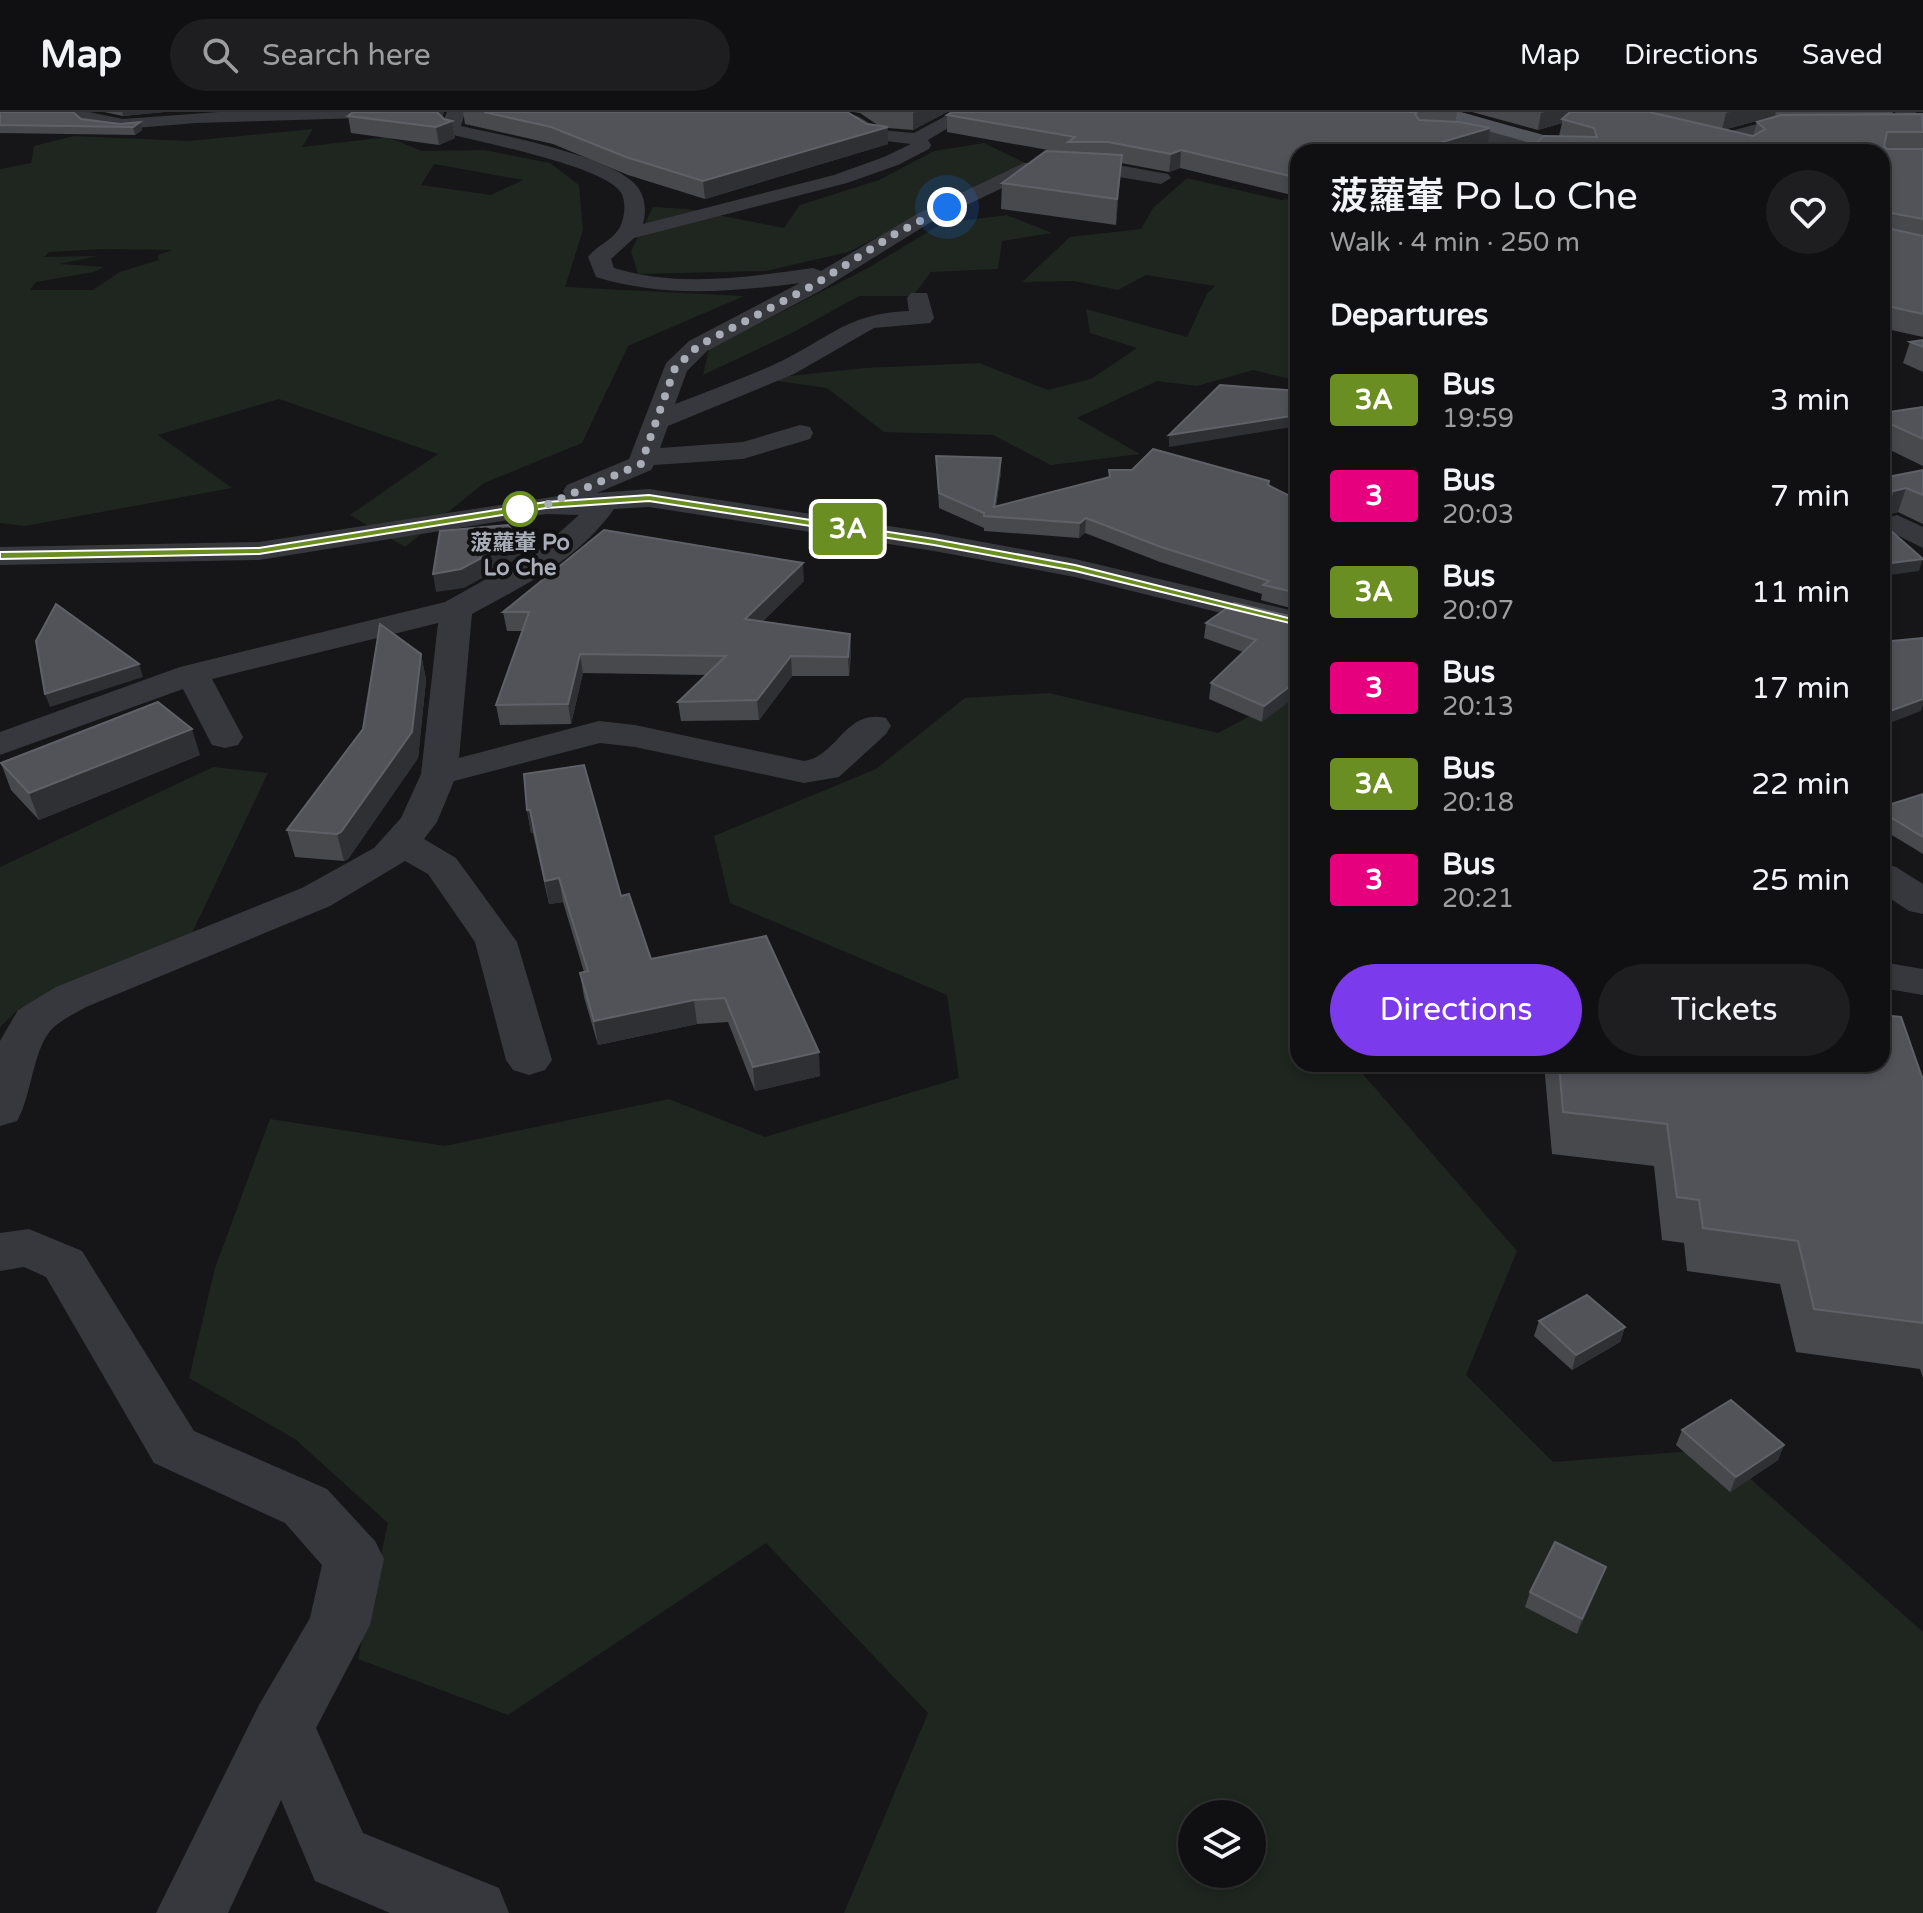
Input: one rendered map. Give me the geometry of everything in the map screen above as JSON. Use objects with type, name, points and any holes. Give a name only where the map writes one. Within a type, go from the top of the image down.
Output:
[{"type":"main road","points":[[1450,113],[1555,144]]},
{"type":"street","points":[[77,112],[85,119],[123,124],[196,118],[394,112]]},
{"type":"street","points":[[456,112],[450,126],[455,130],[496,138],[608,174],[626,185],[635,200],[628,233]]},
{"type":"street","points":[[813,112],[852,120],[875,135],[917,139],[942,122],[966,112]]},
{"type":"street","points":[[1903,112],[1922,124]]},
{"type":"street","points":[[1742,144],[1715,138],[1775,124],[1835,123]]},
{"type":"street","points":[[1880,123],[1922,124]]},
{"type":"street","points":[[1425,131],[1454,130],[1520,144]]},
{"type":"street","points":[[836,272],[729,285],[627,281],[604,272],[599,257],[628,233],[732,209],[886,164],[922,145],[917,139]]},
{"type":"street","points":[[689,502],[658,486],[643,460],[675,368],[698,346],[836,272],[924,218],[1031,167],[1107,169],[1161,178]]},
{"type":"street","points":[[656,421],[785,369],[866,323],[883,319],[922,318],[919,298]]},
{"type":"street","points":[[546,505],[643,460],[731,453],[771,444],[800,433]]},
{"type":"street","points":[[0,556],[259,551],[546,505],[649,498],[689,502],[1075,568],[1290,620]]},
{"type":"street","points":[[0,744],[192,674],[456,609],[538,564],[577,535],[599,509],[546,505]]},
{"type":"street","points":[[1897,524],[1923,539]]},
{"type":"street","points":[[0,1110],[20,1046],[34,1020],[71,997],[316,897],[388,856],[418,822],[439,774],[456,609]]},
{"type":"street","points":[[192,674],[225,737]]},
{"type":"street","points":[[439,774],[599,732],[635,736],[804,772],[826,769],[873,726]]},
{"type":"street","points":[[400,842],[442,866],[496,942],[529,1060]]},
{"type":"street","points":[[1890,880],[1923,902]]},
{"type":"street","points":[[1890,976],[1923,982]]},
{"type":"street","points":[[0,1252],[29,1248],[64,1264],[174,1447],[306,1506],[354,1559],[339,1625],[282,1726],[191,1913]]},
{"type":"street","points":[[282,1726],[339,1857],[474,1913]]},
{"type":"shaded area","points":[[313,129],[302,147],[387,137],[422,151],[484,150],[550,163],[579,185],[583,230],[565,287],[744,296],[628,346],[582,443],[484,483],[405,547],[350,515],[438,454],[279,399],[158,435],[232,488],[25,526],[0,523],[0,169],[31,163],[34,146],[74,136],[189,141]],"holes":[[[434,164],[523,180],[491,195],[421,185]],[[172,250],[158,255],[159,260],[120,272],[93,290],[30,290],[36,282],[94,272],[104,267],[59,264],[98,256],[44,257],[49,252]]]},
{"type":"shaded area","points":[[984,143],[1025,163],[848,252],[766,271],[638,274],[631,251],[653,207],[687,209],[784,228],[800,205],[879,180],[934,151]]},
{"type":"shaded area","points":[[1187,178],[1281,200],[1290,199],[1290,379],[1253,370],[1197,386],[1157,381],[1077,418],[1140,454],[1051,465],[993,435],[884,432],[827,388],[763,379],[864,368],[979,363],[1048,390],[1091,379],[1137,348],[1090,333],[1086,309],[1187,337],[1207,294],[1215,286],[1146,275],[1118,290],[1074,281],[1022,282],[1070,237],[1141,229],[1153,208]]},
{"type":"shaded area","points":[[1007,215],[1052,233],[1002,241],[998,269],[931,272],[913,296],[859,296],[792,333],[703,375],[709,349],[868,268],[943,223]]},
{"type":"shaded area","points":[[1049,693],[1218,733],[1290,694],[1290,1072],[1361,1072],[1517,1251],[1466,1375],[1553,1462],[1717,1449],[1923,1632],[1923,1913],[844,1913],[928,1713],[766,1543],[508,1715],[358,1659],[388,1523],[295,1439],[189,1378],[215,1268],[270,1119],[445,1146],[669,1099],[765,1137],[959,1078],[947,995],[730,903],[714,836],[876,769],[965,698]]},
{"type":"shaded area","points":[[213,767],[268,773],[192,933],[20,1008],[0,1027],[0,867]]},
{"type":"building","points":[[0,112],[73,112],[81,119],[120,124],[140,122],[133,127],[0,125]]},
{"type":"building","points":[[353,112],[437,112],[444,119],[452,121],[436,127],[348,116]]},
{"type":"building","points":[[484,112],[847,112],[867,124],[888,127],[703,181],[626,157],[551,127]]},
{"type":"building","points":[[952,112],[1417,112],[1415,114],[1419,120],[1459,122],[1490,128],[1435,144],[1290,144],[1290,176],[1181,150],[1171,154],[1108,142],[1068,142],[1075,137],[947,115]]},
{"type":"building","points":[[1570,112],[1649,112],[1753,136],[1765,129],[1757,122],[1781,115],[1922,114],[1923,132],[1887,132],[1884,144],[1535,144],[1544,136],[1597,137],[1594,128],[1562,119]]},
{"type":"building","points":[[1890,149],[1923,149],[1923,219],[1890,213]]},
{"type":"building","points":[[1046,151],[1122,155],[1117,199],[1002,183]]},
{"type":"building","points":[[1890,229],[1923,236],[1923,314],[1890,307]]},
{"type":"building","points":[[1923,340],[1923,347],[1910,342]]},
{"type":"building","points":[[1220,385],[1290,390],[1290,416],[1169,435]]},
{"type":"building","points":[[1923,407],[1923,439],[1890,424],[1890,412]]},
{"type":"building","points":[[1153,449],[1269,481],[1268,485],[1290,496],[1290,591],[1263,585],[1269,581],[1161,547],[1086,518],[1080,523],[984,516],[984,513],[939,493],[936,456],[1001,458],[994,507],[1110,477],[1109,470],[1132,470]]},
{"type":"building","points":[[1923,470],[1923,495],[1906,488],[1890,489],[1890,476]]},
{"type":"building","points":[[508,525],[512,530],[524,529],[524,535],[461,569],[433,574],[440,531]]},
{"type":"building","points":[[604,530],[803,563],[745,619],[850,634],[848,657],[791,656],[757,700],[678,702],[726,656],[580,654],[568,704],[496,705],[529,612],[503,612]]},
{"type":"building","points":[[1890,530],[1923,559],[1890,563]]},
{"type":"building","points":[[1234,603],[1290,616],[1290,686],[1264,706],[1211,683],[1256,640],[1206,623]]},
{"type":"building","points":[[56,604],[139,664],[45,694],[36,641]]},
{"type":"building","points":[[380,624],[421,654],[412,732],[341,832],[287,830],[363,729]]},
{"type":"building","points":[[1923,638],[1923,699],[1890,711],[1890,641]]},
{"type":"building","points":[[158,702],[192,729],[29,793],[1,763]]},
{"type":"building","points":[[584,765],[621,896],[629,894],[651,959],[766,936],[819,1052],[753,1067],[725,998],[694,1000],[594,1021],[580,973],[588,971],[559,878],[545,881],[530,810],[527,810],[524,774]]},
{"type":"building","points":[[1923,794],[1923,837],[1890,817],[1890,804]]},
{"type":"building","points":[[1890,1016],[1901,1017],[1923,1080],[1923,1323],[1814,1309],[1798,1241],[1703,1228],[1699,1200],[1677,1197],[1667,1124],[1563,1112],[1560,1072],[1890,1072]]},
{"type":"building","points":[[1587,1295],[1625,1327],[1576,1355],[1539,1321]]},
{"type":"building","points":[[1731,1400],[1784,1445],[1736,1477],[1682,1430]]},
{"type":"building","points":[[1555,1542],[1606,1567],[1582,1619],[1530,1592]]},
{"type":"bus line","name":"3A","points":[[0,556],[259,551],[546,505],[649,498],[934,542],[1075,568],[1169,588],[1290,620]]},
{"type":"place","name":"菠蘿輋 Po Lo Che","points":[[520,509]]},
{"type":"route","points":[[520,509],[546,505],[641,464],[675,368],[698,346],[812,286],[895,234],[947,207]]}]
